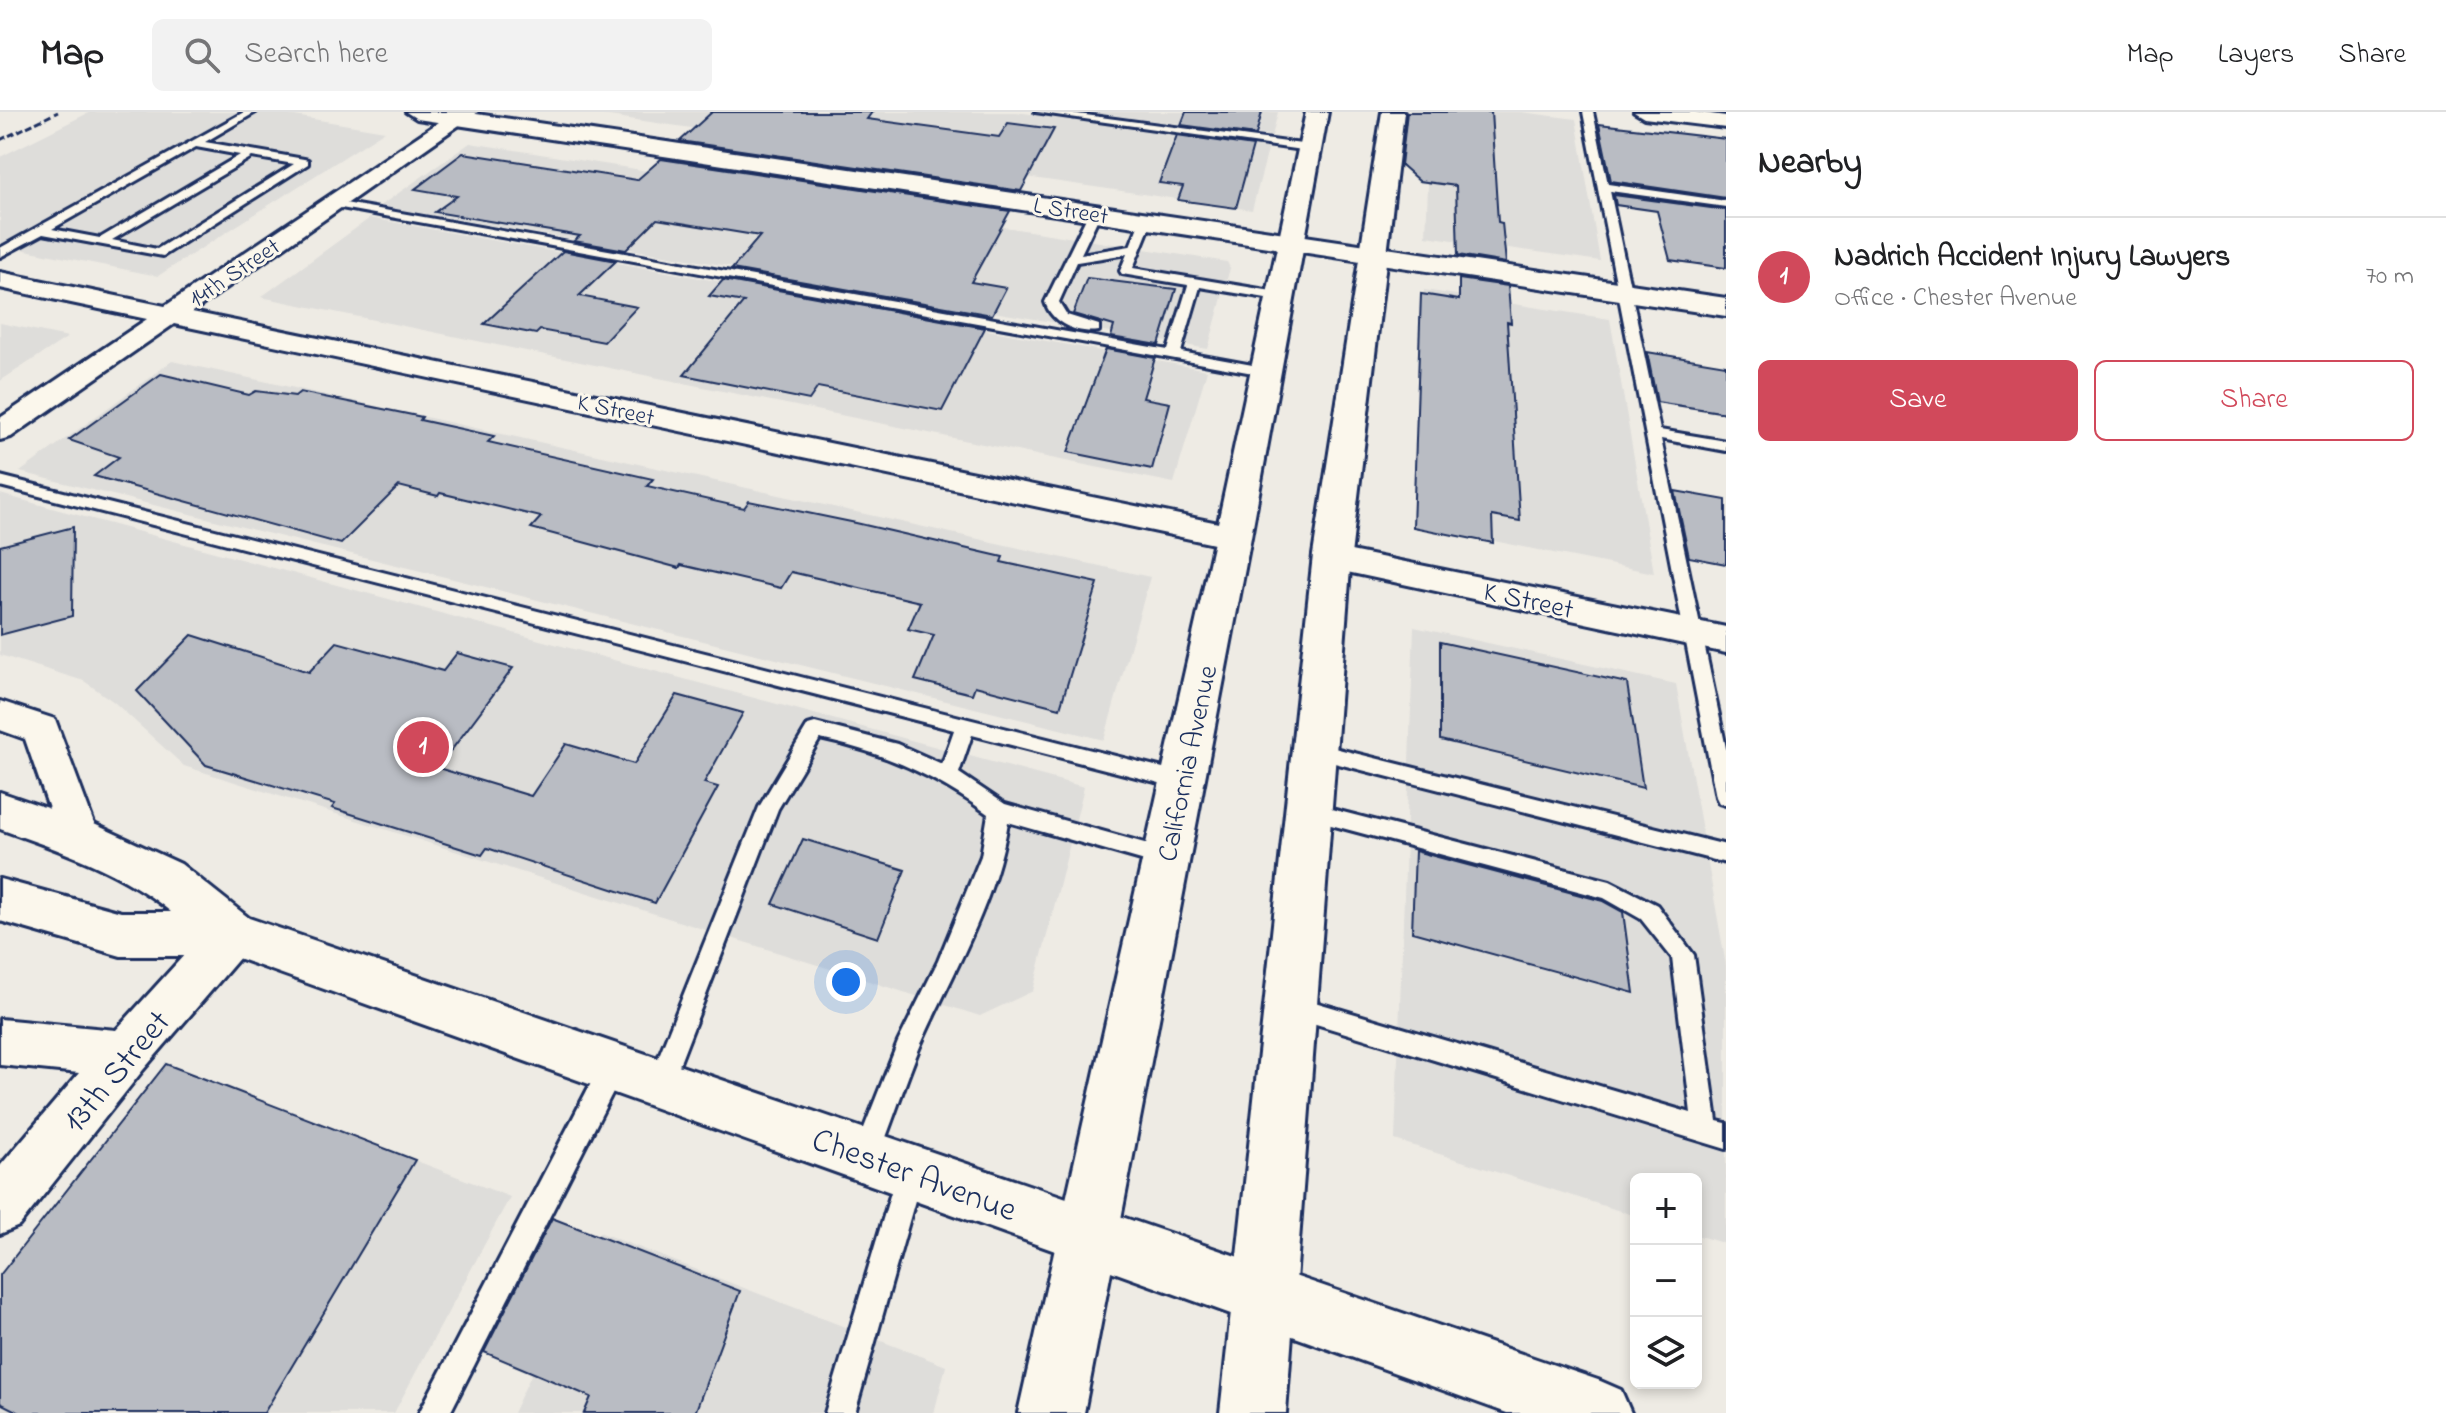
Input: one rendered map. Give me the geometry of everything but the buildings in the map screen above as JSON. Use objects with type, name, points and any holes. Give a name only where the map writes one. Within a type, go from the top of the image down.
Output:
[{"type":"main road","name":"L Street","points":[[417,112],[464,115],[1094,214],[1726,307]]},
{"type":"main road","name":"California Avenue","points":[[1051,1413],[1233,537],[1278,296],[1317,112]]},
{"type":"main road","points":[[1253,1413],[1331,558],[1393,112]]},
{"type":"main road","name":"Chester Avenue","points":[[0,810],[78,837],[164,878],[232,934]]},
{"type":"main road","name":"Chester Avenue","points":[[0,900],[121,934],[232,934],[1264,1297],[1506,1397],[1598,1413]]},
{"type":"street","points":[[1644,112],[1726,122]]},
{"type":"street","name":"14th Street","points":[[0,431],[464,115]]},
{"type":"street","name":"K Street","points":[[0,280],[1233,537]]},
{"type":"street","name":"K Street","points":[[1331,558],[1709,637]]},
{"type":"street","points":[[0,715],[41,729],[78,837]]},
{"type":"street","name":"13th Street","points":[[0,1207],[126,1054],[232,934]]},
{"type":"street","points":[[0,1042],[126,1054]]},
{"type":"lane","points":[[0,253],[251,112]]},
{"type":"lane","points":[[1040,112],[1309,148]]},
{"type":"lane","points":[[1588,112],[1652,433],[1709,637],[1726,797]]},
{"type":"lane","points":[[41,230],[159,253],[304,162],[195,144]]},
{"type":"lane","points":[[101,242],[250,153]]},
{"type":"lane","points":[[1603,187],[1726,204]]},
{"type":"lane","points":[[334,204],[1174,349],[1264,371]]},
{"type":"lane","points":[[1094,214],[1052,302],[1054,311],[1075,325],[1126,334]]},
{"type":"lane","points":[[1146,221],[1126,271],[1278,296]]},
{"type":"lane","points":[[1073,259],[1135,249]]},
{"type":"lane","points":[[1174,349],[1195,282]]},
{"type":"lane","points":[[1145,337],[1174,349]]},
{"type":"lane","points":[[1652,433],[1726,446]]},
{"type":"lane","points":[[0,481],[1183,781]]},
{"type":"lane","points":[[948,775],[966,725]]},
{"type":"lane","points":[[434,1413],[706,961],[769,807],[815,730],[872,741],[948,775],[999,811],[1166,858]]},
{"type":"lane","points":[[1314,751],[1726,854]]},
{"type":"lane","points":[[840,1413],[910,1042],[948,964],[992,856],[999,811]]},
{"type":"lane","points":[[1291,1006],[1716,1133],[1683,955],[1649,912],[1610,890],[1308,811]]},
{"type":"shaded area","points":[[90,112],[271,112],[385,131],[158,276],[0,245],[0,157]]},
{"type":"shaded area","points":[[582,112],[1016,112],[1269,146],[1252,210]]},
{"type":"shaded area","points":[[1087,112],[1278,112],[1272,136]]},
{"type":"shaded area","points":[[1431,112],[1521,112],[1576,119],[1600,261],[1426,236]]},
{"type":"shaded area","points":[[470,143],[1227,262],[1230,268],[1208,349],[380,206]]},
{"type":"shaded area","points":[[370,218],[1207,370],[1174,483],[261,297]]},
{"type":"shaded area","points":[[1424,290],[1610,319],[1654,573],[1414,525]]},
{"type":"shaded area","points":[[0,323],[68,337],[0,381]]},
{"type":"shaded area","points":[[172,361],[1150,577],[1104,740],[20,472]]},
{"type":"shaded area","points":[[0,494],[1084,787],[1033,991],[980,1016],[184,766],[114,702],[84,681],[0,655]]},
{"type":"shaded area","points":[[1414,627],[1676,684],[1726,965],[1726,1244],[1702,1237],[1702,1173],[1630,1173],[1630,1214],[1395,1140]]},
{"type":"shaded area","points":[[220,1085],[510,1197],[394,1413],[0,1413],[0,1378]]},
{"type":"shaded area","points":[[599,1232],[946,1366],[934,1413],[513,1413]]},
{"type":"railway","points":[[0,140],[58,112]]},
{"type":"place","name":"Nadrich Accident Injury Lawyers","points":[[423,747]]}]
